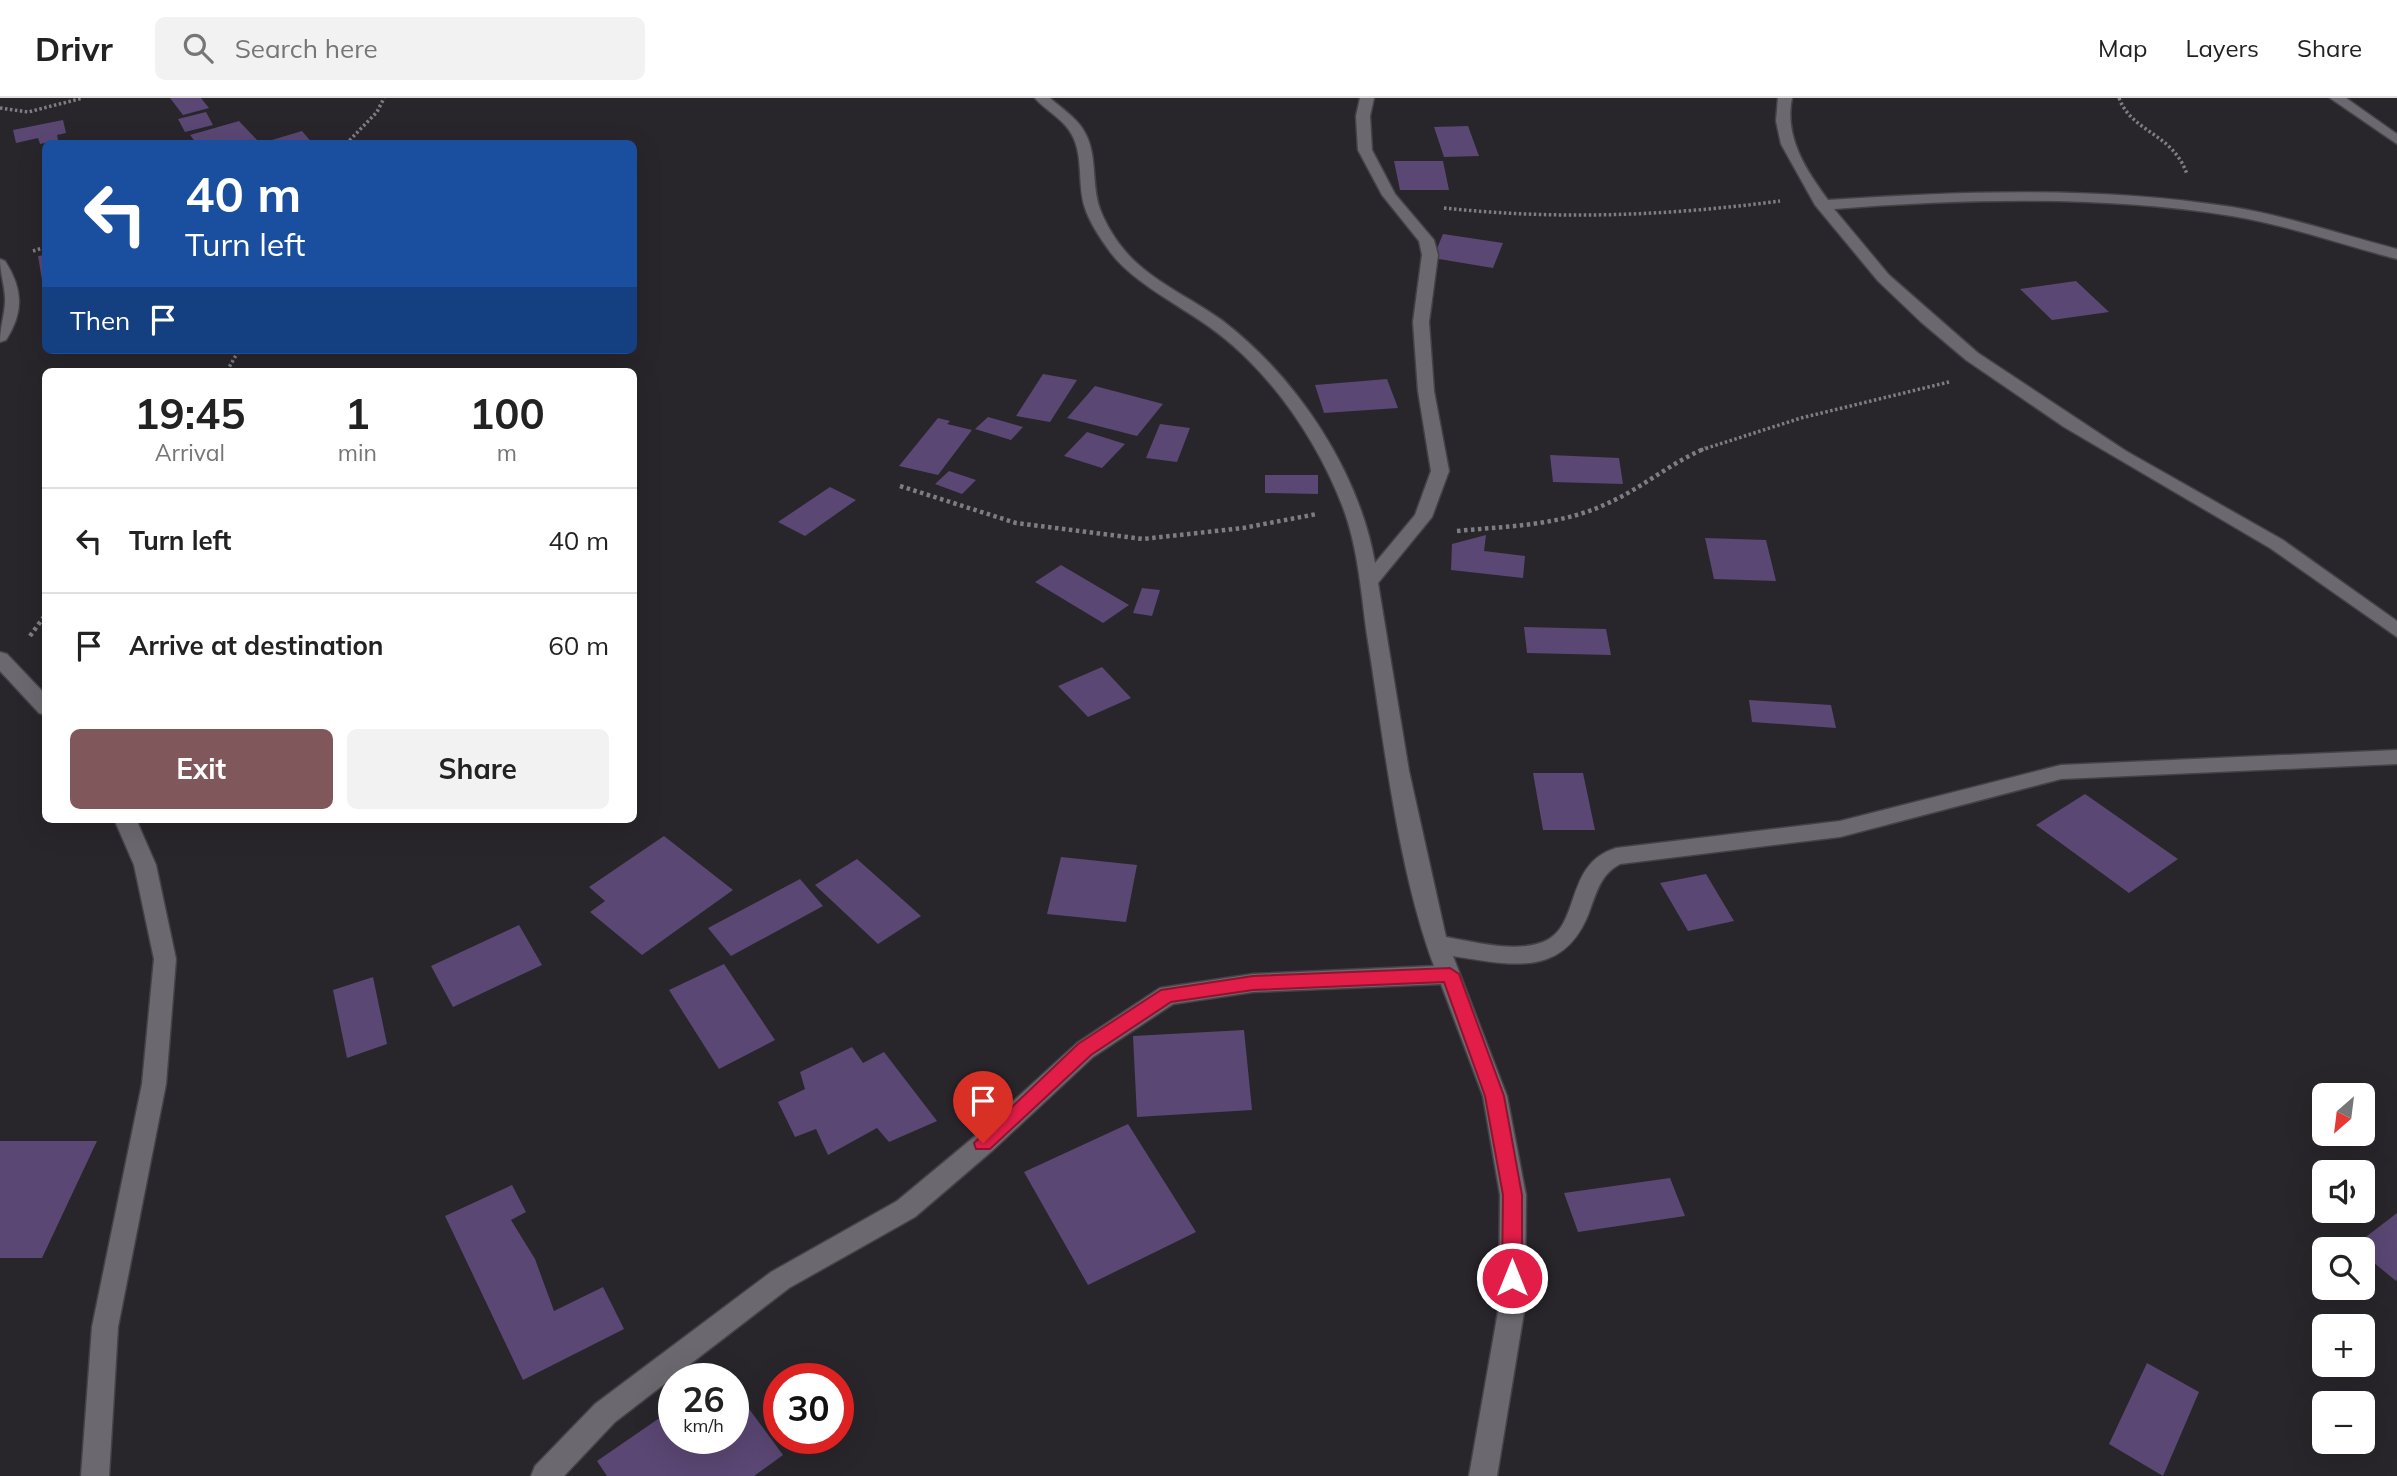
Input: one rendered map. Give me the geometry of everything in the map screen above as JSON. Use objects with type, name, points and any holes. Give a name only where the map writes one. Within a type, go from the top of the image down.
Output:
[{"type":"street","points":[[1042,98],[1077,130],[1083,143],[1092,208],[1115,249],[1150,280],[1226,332],[1274,379],[1326,450],[1352,507],[1369,582],[1399,771],[1426,905],[1437,944],[1495,1096],[1513,1195],[1512,1306],[1483,1476]]},
{"type":"street","points":[[1367,98],[1363,116],[1366,150],[1389,195],[1426,240],[1430,255],[1421,322],[1426,391],[1440,471],[1423,517],[1369,582]]},
{"type":"street","points":[[1785,98],[1780,114],[1785,138],[1820,201],[1857,251],[1914,309],[1995,372],[2172,486],[2259,533],[2397,631]]},
{"type":"street","points":[[2337,98],[2397,140]]},
{"type":"street","points":[[1820,201],[2030,195],[2180,205],[2235,212],[2397,254]]},
{"type":"street","points":[[0,264],[15,292],[12,316],[0,337]]},
{"type":"street","points":[[0,660],[42,704]]},
{"type":"street","points":[[1437,944],[1516,954],[1540,952],[1560,943],[1573,925],[1590,874],[1599,864],[1616,856],[1840,829],[2061,772],[2397,757]]},
{"type":"street","points":[[95,1476],[105,1327],[154,1084],[165,959],[145,865],[127,823]]},
{"type":"street","points":[[545,1476],[605,1413],[780,1280],[906,1209],[1084,1050],[1167,995],[1253,983],[1450,974]]},
{"type":"path","points":[[0,108],[28,112],[83,98]]},
{"type":"path","points":[[349,140],[373,119],[384,98]]},
{"type":"path","points":[[2119,98],[2120,108],[2168,140],[2184,161],[2189,181],[2180,205]]},
{"type":"path","points":[[1389,195],[1418,204],[1482,213],[1589,219],[1820,201]]},
{"type":"path","points":[[1446,533],[1568,518],[1595,509],[1684,457],[1714,445],[1775,426],[1995,372]]},
{"type":"path","points":[[900,486],[1016,523],[1143,539],[1242,528],[1352,507]]},
{"type":"building","points":[[170,98],[201,98],[209,108],[183,115]]},
{"type":"building","points":[[206,112],[213,125],[185,132],[178,119]]},
{"type":"building","points":[[63,120],[66,133],[57,135],[58,140],[42,140],[40,144],[38,138],[16,143],[13,130]]},
{"type":"building","points":[[239,121],[257,140],[194,140],[190,135]]},
{"type":"building","points":[[1468,126],[1479,156],[1444,157],[1434,127]]},
{"type":"building","points":[[302,131],[310,140],[272,140]]},
{"type":"building","points":[[1394,161],[1443,161],[1449,190],[1400,190]]},
{"type":"building","points":[[1443,234],[1503,243],[1493,268],[1433,258]]},
{"type":"building","points":[[38,256],[42,256],[42,280]]},
{"type":"building","points":[[2076,281],[2109,312],[2052,320],[2020,289]]},
{"type":"building","points":[[1043,374],[1077,380],[1050,422],[1016,416]]},
{"type":"building","points":[[1387,379],[1398,408],[1324,413],[1315,385]]},
{"type":"building","points":[[1095,386],[1163,404],[1137,436],[1067,418]]},
{"type":"building","points":[[988,417],[1023,427],[1011,440],[975,429]]},
{"type":"building","points":[[938,418],[950,421],[947,424],[972,430],[938,475],[899,466]]},
{"type":"building","points":[[1160,424],[1190,428],[1177,462],[1146,458]]},
{"type":"building","points":[[1087,432],[1125,444],[1102,468],[1064,456]]},
{"type":"building","points":[[1550,455],[1619,458],[1623,484],[1553,482]]},
{"type":"building","points":[[949,471],[976,480],[962,494],[935,484]]},
{"type":"building","points":[[1265,475],[1318,475],[1318,494],[1265,493]]},
{"type":"building","points":[[830,487],[856,500],[805,536],[778,522]]},
{"type":"building","points":[[1486,535],[1484,551],[1525,556],[1523,578],[1451,570],[1452,544]]},
{"type":"building","points":[[1705,538],[1766,540],[1776,581],[1714,579]]},
{"type":"building","points":[[1061,565],[1129,605],[1103,623],[1035,582]]},
{"type":"building","points":[[1142,588],[1160,590],[1152,616],[1133,613]]},
{"type":"building","points":[[1524,627],[1606,629],[1611,655],[1527,653]]},
{"type":"building","points":[[1102,667],[1131,698],[1088,717],[1058,686]]},
{"type":"building","points":[[1749,700],[1831,705],[1836,728],[1752,722]]},
{"type":"building","points":[[1533,773],[1583,773],[1595,830],[1543,830]]},
{"type":"building","points":[[2085,794],[2178,859],[2129,893],[2036,825]]},
{"type":"building","points":[[664,836],[733,890],[642,955],[590,912],[605,901],[589,887]]},
{"type":"building","points":[[1061,857],[1137,865],[1126,922],[1047,914]]},
{"type":"building","points":[[857,859],[921,916],[878,944],[815,885]]},
{"type":"building","points":[[1706,874],[1734,921],[1688,931],[1660,883]]},
{"type":"building","points":[[800,879],[823,906],[731,956],[708,928]]},
{"type":"building","points":[[519,925],[542,965],[453,1007],[431,966]]},
{"type":"building","points":[[724,964],[775,1040],[719,1069],[669,990]]},
{"type":"building","points":[[373,977],[387,1044],[347,1058],[333,990]]},
{"type":"building","points":[[1244,1030],[1252,1110],[1137,1117],[1133,1036]]},
{"type":"building","points":[[852,1047],[863,1063],[884,1052],[937,1121],[889,1142],[877,1128],[828,1155],[816,1129],[795,1137],[778,1102],[805,1089],[800,1072]]},
{"type":"building","points":[[1128,1124],[1196,1232],[1088,1285],[1024,1172]]},
{"type":"building","points":[[0,1141],[97,1141],[42,1258],[0,1258]]},
{"type":"building","points":[[1670,1178],[1685,1216],[1578,1232],[1564,1193]]},
{"type":"building","points":[[512,1185],[526,1212],[511,1220],[535,1259],[554,1311],[603,1287],[624,1329],[523,1380],[445,1216]]},
{"type":"building","points":[[2397,1213],[2396,1281],[2375,1264],[2375,1237],[2366,1237]]},
{"type":"building","points":[[2147,1363],[2199,1392],[2163,1476],[2109,1444]]},
{"type":"building","points":[[749,1409],[763,1428],[763,1454],[783,1455],[754,1476],[607,1476],[597,1461],[658,1419],[658,1454],[749,1454]]},
{"type":"route","points":[[983,1143],[1084,1050],[1167,995],[1253,983],[1450,974],[1495,1096],[1513,1195],[1512,1278]]}]
